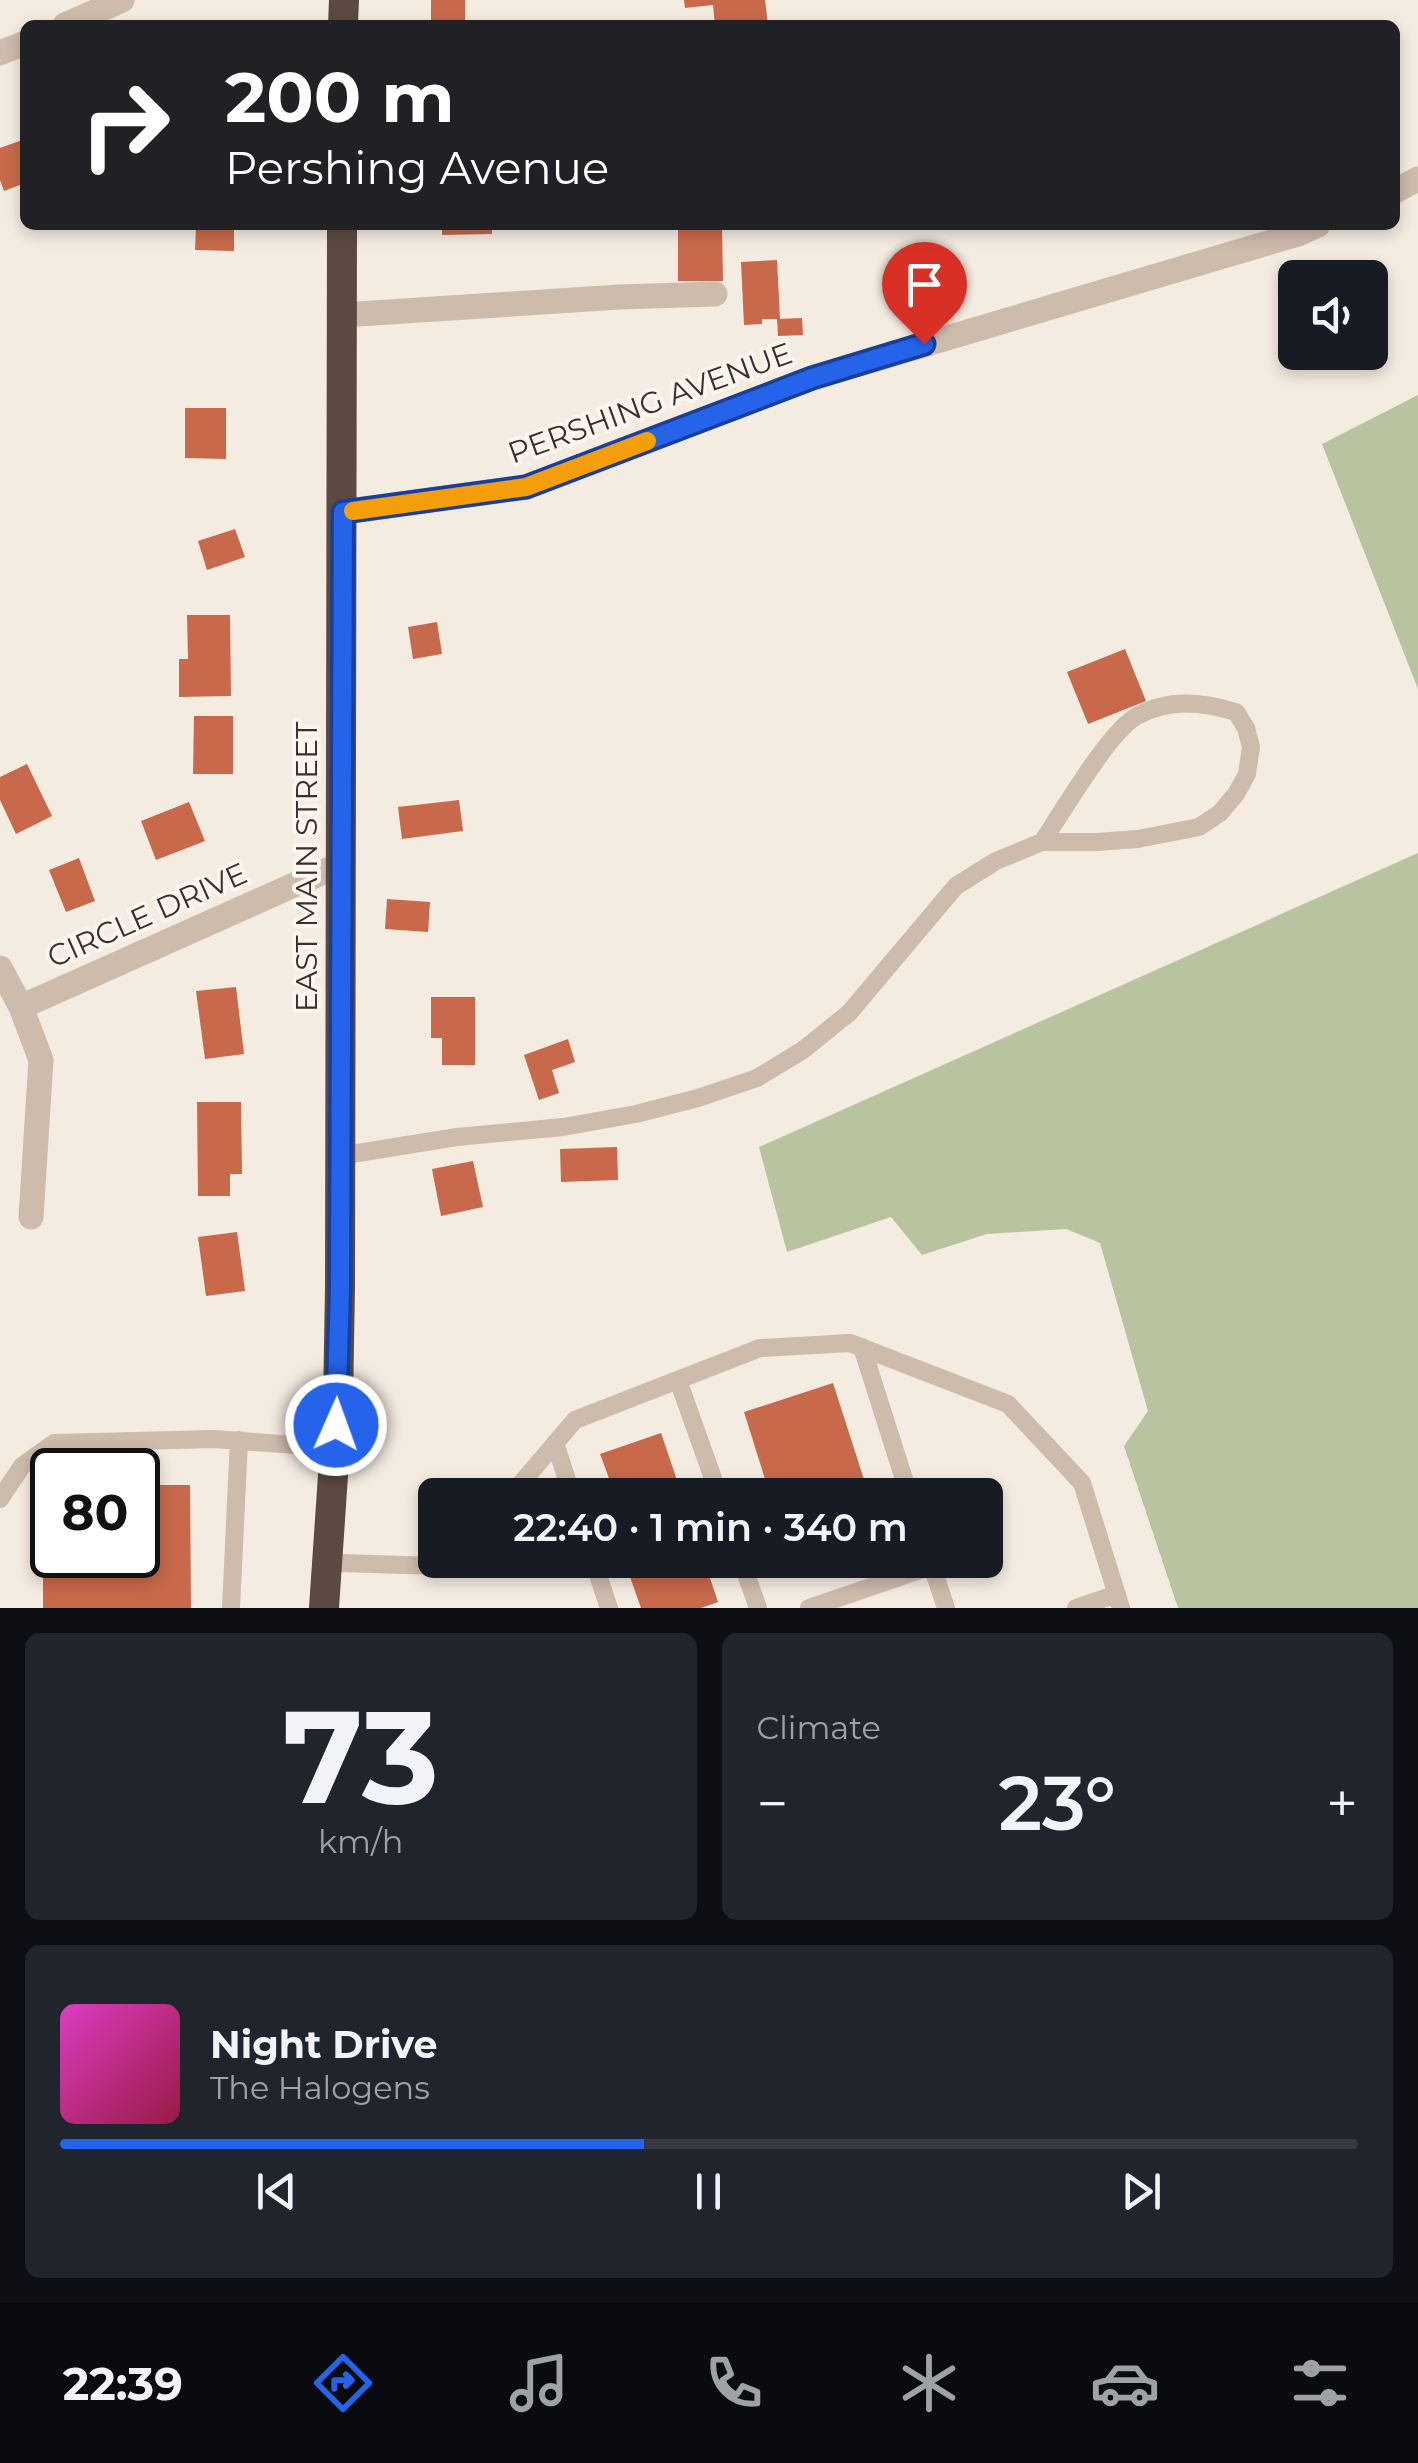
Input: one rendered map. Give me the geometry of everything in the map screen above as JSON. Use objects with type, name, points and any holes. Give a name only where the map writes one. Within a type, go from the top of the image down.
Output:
[{"type":"highway","name":"EAST MAIN STREET","points":[[324,1608],[335,1448],[340,1287],[342,230]]},
{"type":"highway","name":"EAST MAIN STREET","points":[[331,1510],[345,1608]]},
{"type":"street","points":[[76,20],[122,0]]},
{"type":"street","name":"PERSHING AVENUE","points":[[343,512],[526,487],[812,378],[1307,230]]},
{"type":"street","points":[[343,314],[714,294]]},
{"type":"street","name":"CIRCLE DRIVE","points":[[21,1007],[341,864]]},
{"type":"street","points":[[0,968],[21,1007],[41,1060],[31,1217]]},
{"type":"lane","points":[[339,1156],[636,1114],[757,1078],[803,1050],[849,1013],[956,886],[996,861],[1042,842],[1138,839],[1199,827],[1220,813],[1247,774],[1251,747],[1246,728],[1236,712],[1200,702],[1170,705],[1136,716],[1117,733],[1042,842]]},
{"type":"lane","points":[[525,1478],[575,1420],[760,1348],[850,1343],[1008,1404],[1082,1484],[1119,1601],[1076,1608]]},
{"type":"lane","points":[[862,1347],[904,1478]]},
{"type":"lane","points":[[678,1380],[713,1478]]},
{"type":"lane","points":[[0,1500],[22,1466],[54,1443],[196,1439],[335,1448]]},
{"type":"lane","points":[[231,1608],[239,1440]]},
{"type":"lane","points":[[555,1444],[566,1478]]},
{"type":"lane","points":[[338,1562],[418,1565]]},
{"type":"lane","points":[[599,1578],[609,1608]]},
{"type":"lane","points":[[748,1578],[758,1608]]},
{"type":"lane","points":[[809,1608],[890,1578]]},
{"type":"lane","points":[[936,1578],[946,1608]]},
{"type":"green space","points":[[1418,395],[1418,689],[1322,444]]},
{"type":"green space","points":[[1418,853],[1418,1608],[1178,1608],[1124,1446],[1148,1411],[1100,1243],[1066,1229],[987,1234],[922,1255],[891,1217],[787,1252],[759,1147]]},
{"type":"building","points":[[431,0],[465,0],[465,20],[431,20]]},
{"type":"building","points":[[684,0],[765,0],[767,20],[714,20],[713,5],[685,8]]},
{"type":"building","points":[[20,141],[20,185],[4,191],[0,180],[0,148]]},
{"type":"building","points":[[196,230],[234,230],[234,251],[195,250]]},
{"type":"building","points":[[442,230],[492,230],[492,234],[442,235]]},
{"type":"building","points":[[678,230],[722,230],[723,281],[678,281]]},
{"type":"building","points":[[777,260],[780,319],[744,325],[741,262]]},
{"type":"building","points":[[802,318],[803,335],[778,336],[777,319]]},
{"type":"building","points":[[185,408],[226,408],[226,459],[185,458]]},
{"type":"building","points":[[235,529],[245,557],[207,570],[198,541]]},
{"type":"building","points":[[187,615],[230,615],[231,696],[179,697],[179,659],[188,659]]},
{"type":"building","points":[[437,622],[442,654],[413,659],[408,627]]},
{"type":"building","points":[[1125,649],[1146,701],[1088,724],[1067,672]]},
{"type":"building","points":[[194,716],[233,716],[233,774],[193,774]]},
{"type":"building","points":[[27,764],[52,816],[16,834],[0,800],[0,777]]},
{"type":"building","points":[[459,800],[463,831],[402,839],[398,807]]},
{"type":"building","points":[[189,802],[205,841],[156,860],[141,821]]},
{"type":"building","points":[[79,858],[95,901],[66,912],[49,870]]},
{"type":"building","points":[[387,899],[430,902],[428,932],[385,929]]},
{"type":"building","points":[[236,987],[244,1054],[205,1059],[196,991]]},
{"type":"building","points":[[431,997],[475,997],[475,1065],[442,1065],[442,1038],[431,1038]]},
{"type":"building","points":[[568,1039],[575,1062],[552,1070],[559,1093],[539,1100],[524,1055]]},
{"type":"building","points":[[197,1102],[241,1102],[242,1174],[230,1174],[230,1196],[198,1196]]},
{"type":"building","points":[[617,1147],[618,1180],[561,1182],[560,1149]]},
{"type":"building","points":[[473,1161],[483,1207],[441,1216],[432,1169]]},
{"type":"building","points":[[237,1232],[245,1291],[206,1296],[198,1237]]},
{"type":"building","points":[[833,1383],[864,1478],[765,1478],[744,1412]]},
{"type":"building","points":[[661,1433],[676,1478],[609,1478],[600,1454]]},
{"type":"building","points":[[160,1485],[190,1485],[191,1608],[43,1608],[43,1578],[160,1578]]},
{"type":"building","points":[[630,1578],[710,1578],[718,1602],[701,1608],[641,1608]]},
{"type":"slow traffic","points":[[353,511],[526,487],[647,441]]},
{"type":"route","points":[[336,1425],[343,512],[526,487],[812,378],[924,344]]}]
